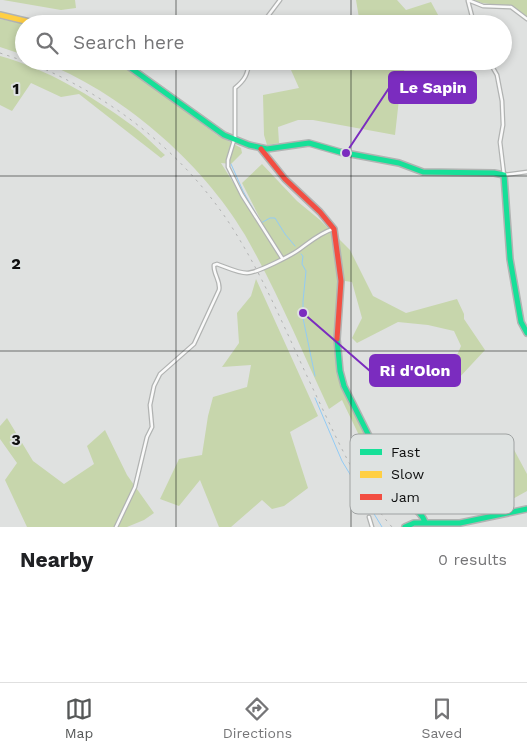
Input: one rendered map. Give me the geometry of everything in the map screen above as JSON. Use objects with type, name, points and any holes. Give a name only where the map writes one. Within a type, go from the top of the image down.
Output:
[{"type":"street","points":[[269,15],[280,0]]},
{"type":"street","points":[[468,0],[483,6],[511,7],[527,19]]},
{"type":"street","points":[[468,0],[472,15]]},
{"type":"street","points":[[0,15],[15,19]]},
{"type":"street","points":[[134,70],[224,135],[261,149],[309,143],[346,153],[399,163],[423,172],[494,173],[504,175],[527,172]]},
{"type":"street","points":[[248,70],[244,81],[235,88],[234,139],[228,167],[242,196],[282,259]]},
{"type":"street","points":[[494,70],[502,101],[500,142],[510,259],[521,322],[527,333]]},
{"type":"street","points":[[261,149],[285,179],[320,212],[334,229],[341,282],[337,343],[340,371],[344,386],[368,434]]},
{"type":"street","points":[[116,527],[135,487],[152,427],[150,405],[154,386],[160,374],[194,344],[219,290],[220,286],[214,265],[217,264],[247,273],[268,266],[298,251],[320,234],[334,229]]},
{"type":"street","points":[[514,512],[527,509]]},
{"type":"street","points":[[420,514],[425,522]]},
{"type":"street","points":[[405,527],[414,523],[425,522],[460,523],[503,514]]},
{"type":"street","points":[[368,517],[372,527]]},
{"type":"green space","points":[[3,0],[75,0],[76,8],[61,10]]},
{"type":"green space","points":[[356,0],[397,0],[406,10],[431,2],[438,15],[358,15]]},
{"type":"green space","points":[[474,0],[527,0],[527,17],[514,7],[482,3]]},
{"type":"green space","points":[[0,19],[15,22],[15,52],[0,47]]},
{"type":"green space","points":[[0,56],[15,61],[15,70],[39,70],[85,94],[135,128],[165,155],[161,158],[79,94],[61,97],[31,83],[12,111],[0,105]]},
{"type":"green space","points":[[61,70],[129,70],[217,135],[241,148],[242,153],[231,164],[221,163],[278,254],[242,183],[262,164],[297,201],[320,220],[350,250],[373,296],[406,313],[457,299],[464,314],[464,319],[485,350],[458,379],[448,376],[461,346],[454,331],[428,325],[398,322],[357,343],[352,338],[362,318],[352,282],[338,280],[335,313],[337,369],[348,400],[366,434],[358,434],[342,400],[329,409],[257,256],[227,208],[206,181],[156,132],[129,110]]},
{"type":"green space","points":[[291,70],[404,70],[401,81],[395,135],[313,120],[298,120],[278,127],[279,143],[267,145],[264,135],[263,95],[299,88]]},
{"type":"green space","points":[[256,279],[318,416],[290,432],[308,488],[284,506],[272,509],[262,500],[231,527],[219,527],[200,480],[179,506],[160,499],[179,459],[202,455],[213,397],[247,387],[251,365],[222,367],[239,343],[237,313],[251,296]]},
{"type":"green space","points":[[7,418],[33,461],[64,484],[94,464],[87,446],[105,430],[127,475],[154,513],[144,520],[127,527],[27,527],[5,480],[17,463],[0,439],[0,426]]},
{"type":"green space","points":[[514,450],[527,474],[527,491],[514,498]]},
{"type":"waterway","points":[[231,164],[243,191],[261,223],[270,218],[275,218],[295,246]]},
{"type":"waterway","points":[[301,254],[303,256],[302,264],[306,271],[303,318],[315,376]]},
{"type":"waterway","points":[[315,398],[342,461],[350,474]]},
{"type":"waterway","points":[[374,514],[382,527]]},
{"type":"railway","points":[[0,53],[15,58]]},
{"type":"railway","points":[[46,70],[88,92],[146,132],[197,181],[219,208],[259,275],[350,465]]},
{"type":"railway","points":[[382,514],[392,527]]},
{"type":"traffic: fast","points":[[134,70],[224,135],[249,145],[267,149],[309,143],[340,152],[399,163],[423,172],[494,173],[504,175],[510,259],[521,322],[527,333]]},
{"type":"traffic: fast","points":[[337,339],[340,371],[344,386],[368,434]]},
{"type":"traffic: fast","points":[[514,512],[527,509]]},
{"type":"traffic: fast","points":[[421,514],[425,522]]},
{"type":"traffic: fast","points":[[405,527],[414,523],[460,523],[503,514]]},
{"type":"traffic: slow","points":[[0,15],[15,19]]},
{"type":"traffic: jam","points":[[261,149],[285,179],[320,212],[334,229],[341,281],[337,339]]},
{"type":"place","name":"Le Sapin","points":[[346,153]]},
{"type":"place","name":"Ri d'Olon","points":[[303,313]]}]
